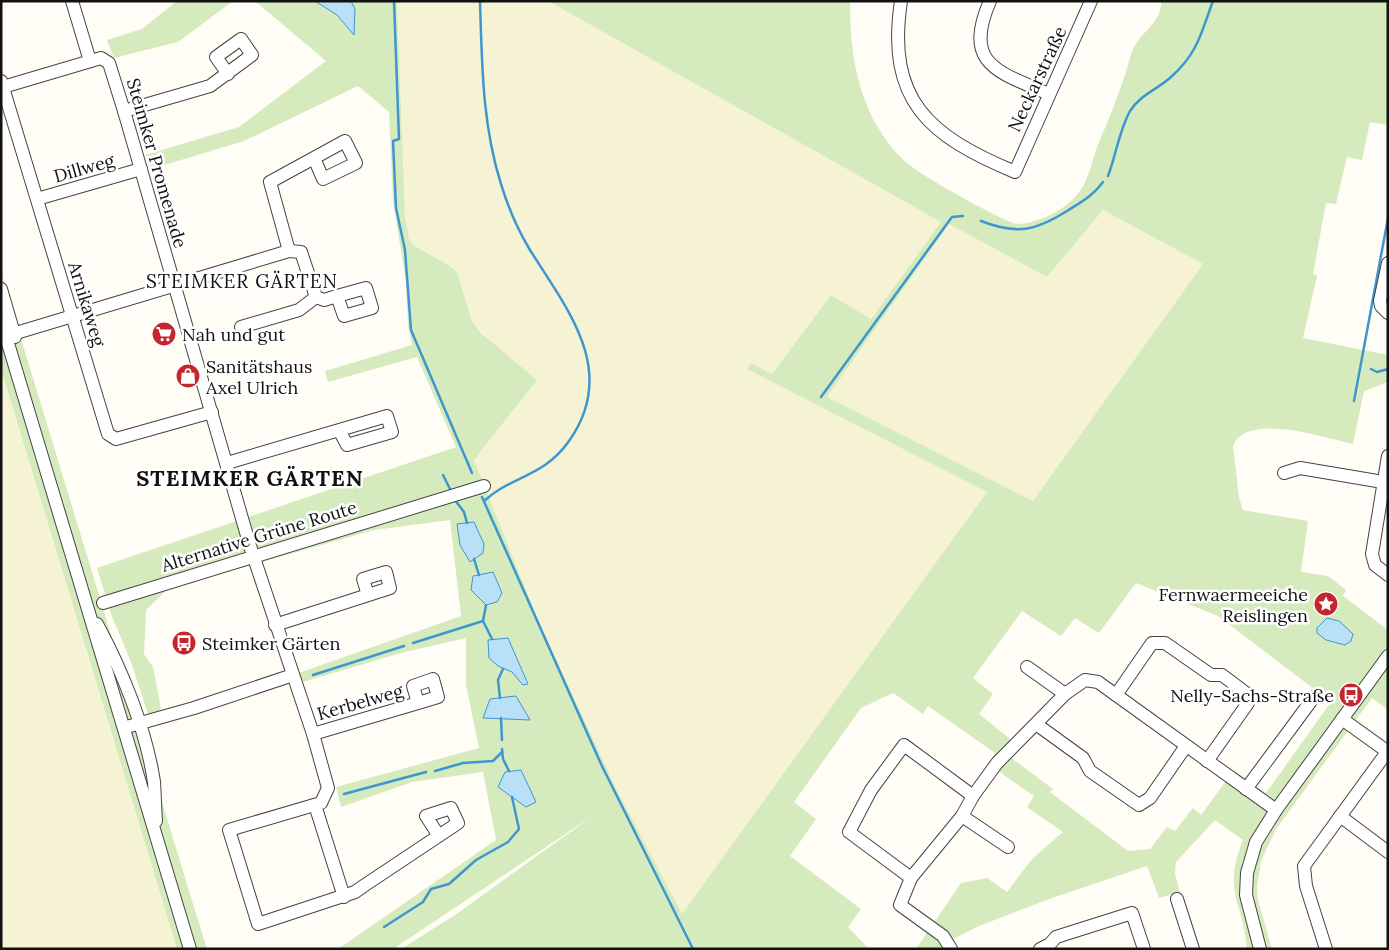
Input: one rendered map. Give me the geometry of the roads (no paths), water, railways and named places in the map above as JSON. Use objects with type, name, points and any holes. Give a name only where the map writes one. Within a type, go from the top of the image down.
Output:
[{"type":"street","points":[[2,84],[90,61],[72,1]]},
{"type":"street","name":"Neckarstraße","points":[[901,1],[896,31],[900,66],[914,103],[936,130],[967,151],[1015,172],[1090,1]]},
{"type":"street","points":[[990,1],[981,22],[980,43],[988,62],[1004,74],[1049,94]]},
{"type":"street","name":"Steimker Promenade","points":[[90,61],[101,58],[108,63],[124,111],[253,556],[313,734],[328,788],[321,803],[316,805]]},
{"type":"street","points":[[124,111],[210,86],[228,74]]},
{"type":"street","name":"Arnikaweg","points":[[2,84],[108,434],[116,439],[212,412]]},
{"type":"street","points":[[314,158],[323,179],[356,163],[345,141],[270,182],[295,252],[316,297],[324,300],[337,296]]},
{"type":"street","name":"Dillweg","points":[[37,199],[140,169]]},
{"type":"street","points":[[10,334],[295,252]]},
{"type":"street","points":[[1388,263],[1380,301],[1381,306],[1388,313]]},
{"type":"street","points":[[1,289],[10,334],[28,383],[34,435],[190,949]]},
{"type":"street","points":[[242,327],[299,310],[316,297]]},
{"type":"street","points":[[1,320],[10,334]]},
{"type":"street","points":[[227,464],[339,430]]},
{"type":"street","points":[[1388,456],[1382,482],[1372,554],[1375,565],[1388,575]]},
{"type":"street","points":[[1284,473],[1300,468],[1382,482]]},
{"type":"street","name":"Alternative Grüne Route","points":[[103,603],[484,486]]},
{"type":"street","points":[[80,585],[94,617],[114,654],[138,724],[154,784],[160,853]]},
{"type":"street","points":[[275,625],[368,595]]},
{"type":"street","points":[[1116,695],[1152,643],[1165,643],[1211,675],[1222,674],[1246,693],[1248,703],[1207,761]]},
{"type":"street","points":[[1260,949],[1248,907],[1247,873],[1256,842],[1276,810],[1388,656]]},
{"type":"street","points":[[1027,667],[1065,694]]},
{"type":"street","points":[[123,728],[194,708],[293,675]]},
{"type":"street","points":[[951,949],[943,936],[900,905],[911,878],[962,816],[973,796],[997,763],[1078,683],[1091,680],[1098,682],[1276,810]]},
{"type":"street","points":[[1246,789],[1314,697]]},
{"type":"street","name":"Kerbelweg","points":[[313,734],[418,703]]},
{"type":"street","points":[[1326,949],[1306,886],[1304,866],[1387,752],[1342,719]]},
{"type":"street","points":[[1036,724],[1083,758],[1090,771],[1140,805],[1150,798],[1186,746]]},
{"type":"street","points":[[911,878],[849,832],[871,790],[904,745],[973,796]]},
{"type":"street","points":[[344,897],[316,805],[229,830],[258,924],[344,897],[439,836]]},
{"type":"street","points":[[962,816],[1008,847]]},
{"type":"street","points":[[1340,816],[1388,852]]},
{"type":"street","points":[[1177,899],[1193,949]]},
{"type":"street","points":[[1040,949],[1050,944],[1056,937],[1132,913],[1144,949]]},
{"type":"water","points":[[315,1],[351,1],[355,9],[354,35],[337,15]]},
{"type":"water","points":[[474,522],[484,544],[483,553],[470,562],[460,545],[457,524]]},
{"type":"water","points":[[493,572],[502,593],[497,602],[486,605],[471,590],[473,576]]},
{"type":"water","points":[[1327,618],[1339,621],[1353,634],[1351,641],[1345,645],[1326,640],[1317,633],[1317,628]]},
{"type":"water","points":[[508,638],[528,684],[523,685],[512,672],[498,666],[489,658],[488,640]]},
{"type":"water","points":[[516,696],[530,720],[483,718],[490,699]]},
{"type":"water","points":[[521,770],[536,802],[526,807],[498,787],[505,772]]},
{"type":"waterway","points":[[394,1],[399,139],[393,141],[396,208],[405,250],[411,330],[472,473]]},
{"type":"waterway","points":[[480,1],[484,93],[490,139],[501,184],[521,234],[559,295],[582,341],[588,365],[589,390],[583,415],[569,441],[559,453],[549,462],[505,486],[484,501]]},
{"type":"waterway","points":[[1108,176],[1123,127],[1130,111],[1144,96],[1171,77],[1187,60],[1202,33],[1213,1]]},
{"type":"waterway","points":[[981,221],[1005,228],[1026,229],[1035,227],[1056,218],[1082,202],[1103,182]]},
{"type":"waterway","points":[[821,397],[952,217],[963,216]]},
{"type":"waterway","points":[[1354,401],[1388,218]]},
{"type":"waterway","points":[[1371,369],[1377,372],[1388,369]]},
{"type":"waterway","points":[[443,475],[451,491]]},
{"type":"waterway","points":[[482,497],[601,764],[693,949]]},
{"type":"waterway","points":[[455,500],[464,512],[467,523]]},
{"type":"waterway","points":[[474,559],[479,575]]},
{"type":"waterway","points":[[413,643],[483,621],[486,605]]},
{"type":"waterway","points":[[483,621],[492,639]]},
{"type":"waterway","points":[[313,675],[404,646]]},
{"type":"waterway","points":[[500,698],[498,680],[503,669]]},
{"type":"waterway","points":[[501,718],[502,740]]},
{"type":"waterway","points":[[502,749],[503,759],[509,771]]},
{"type":"waterway","points":[[435,771],[463,763],[493,761],[502,752]]},
{"type":"waterway","points":[[344,794],[426,772]]},
{"type":"waterway","points":[[384,927],[423,902],[431,889],[449,884],[476,860],[508,842],[519,829],[512,797]]},
{"type":"place","name":"Nah und gut","points":[[164,334]]},
{"type":"place","name":"Sanitätshaus Axel Ulrich","points":[[188,376]]},
{"type":"place","name":"Fernwaermeeiche Reislingen","points":[[1326,604]]},
{"type":"place","name":"Steimker Gärten","points":[[184,643]]},
{"type":"place","name":"Nelly-Sachs-Straße","points":[[1351,695]]},
{"type":"district","name":"STEIMKER GÄRTEN","points":[[242,281]]},
{"type":"district","name":"STEIMKER GÄRTEN","points":[[250,478]]}]
